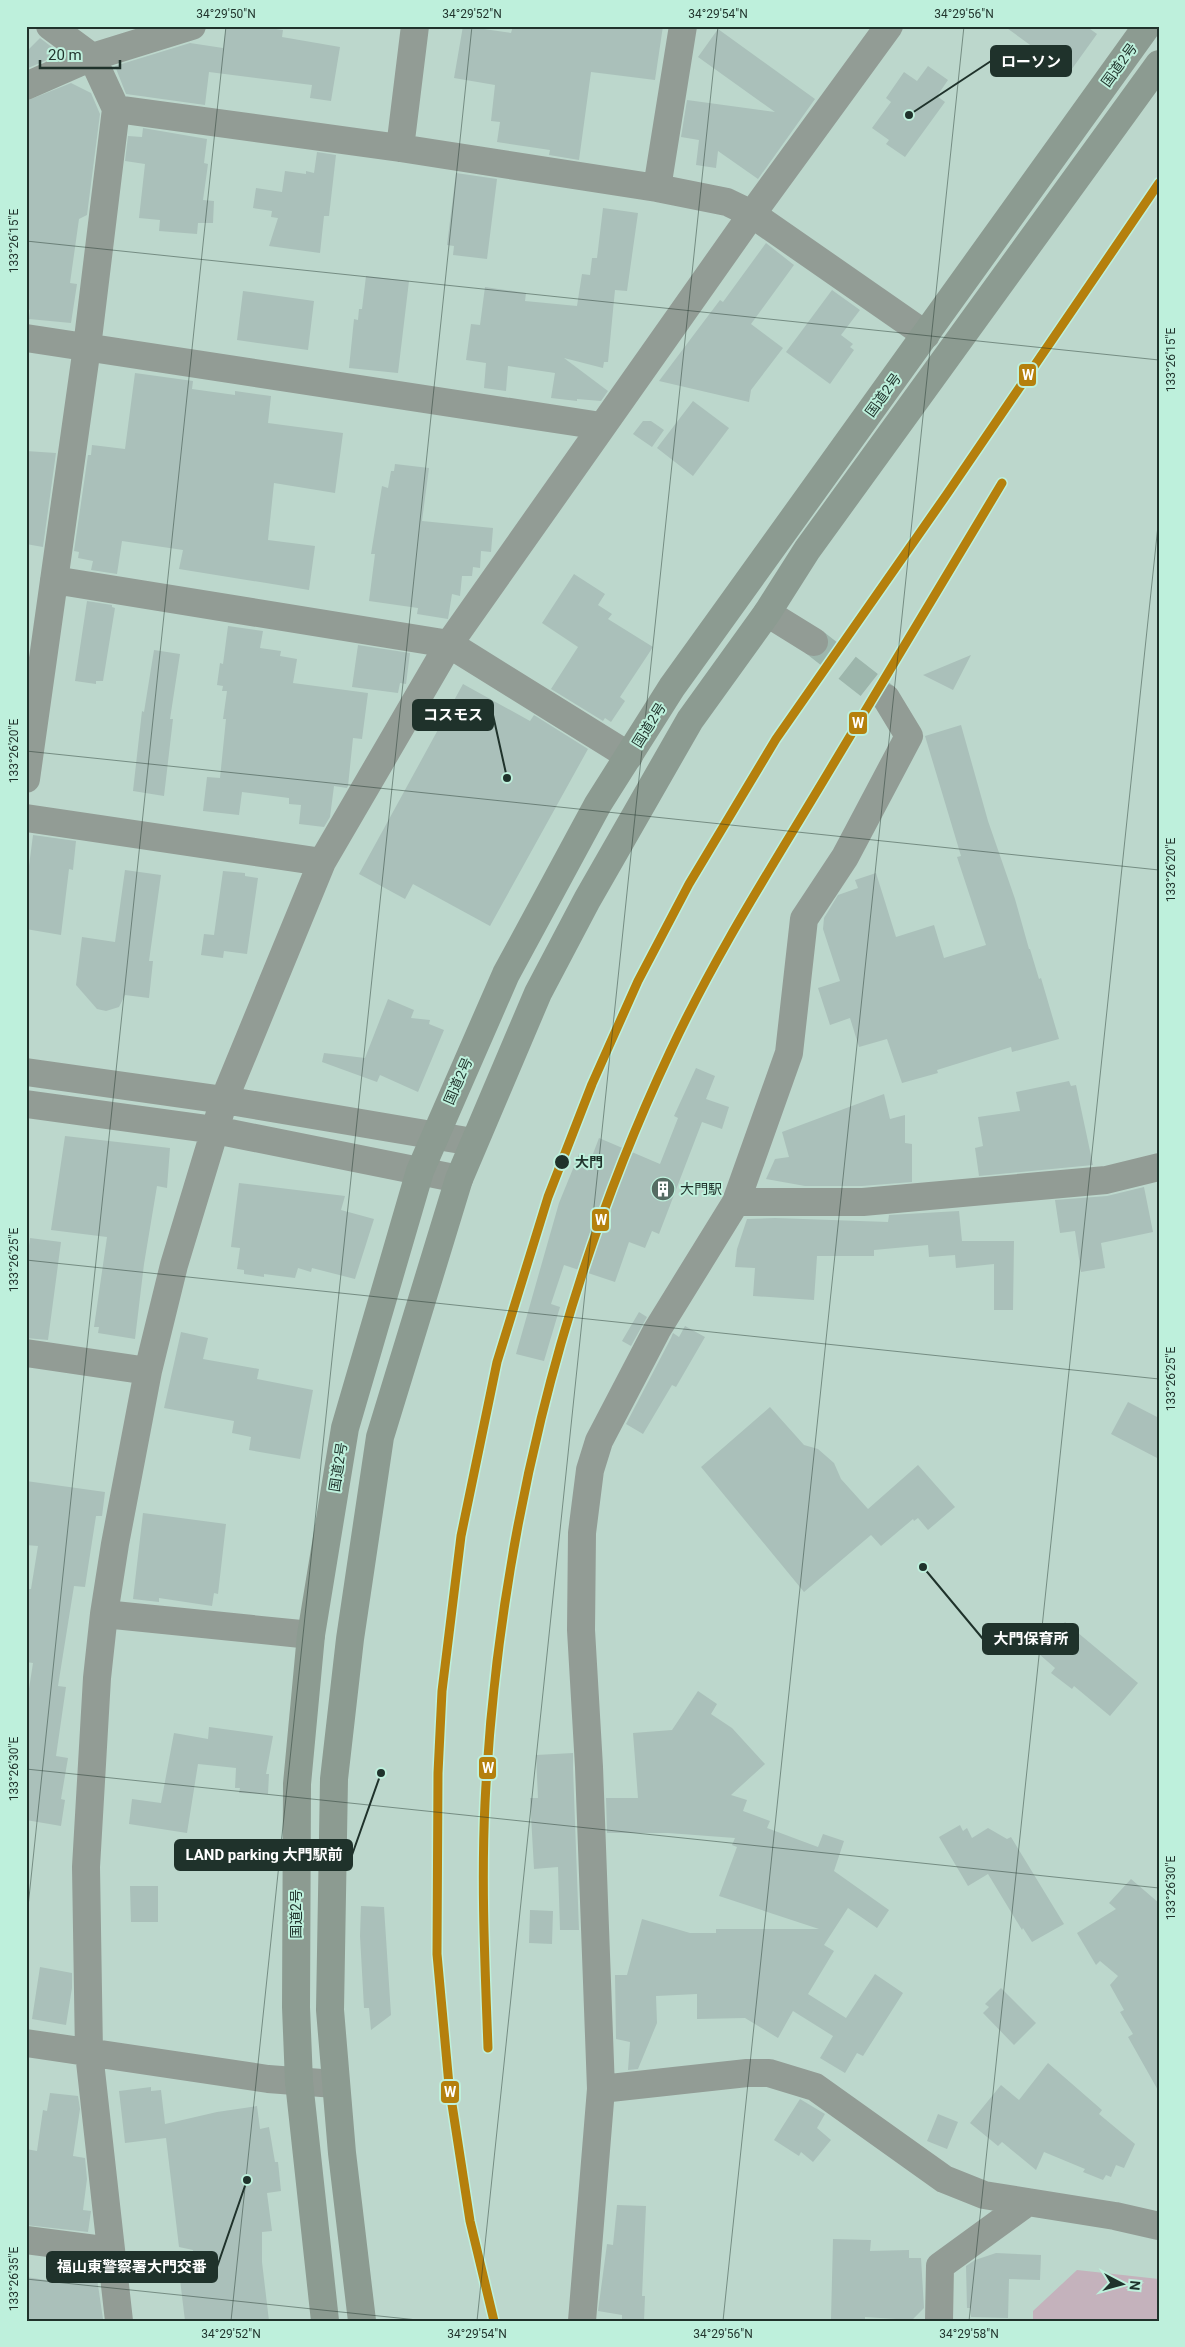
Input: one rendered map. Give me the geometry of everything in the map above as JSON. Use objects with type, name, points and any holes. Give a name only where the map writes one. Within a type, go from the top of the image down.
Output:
[{"type":"highway","name":"国道2号","points":[[325,2321],[299,2082],[296,2007],[297,1784],[311,1635],[345,1428],[420,1171],[433,1137],[506,974],[598,804],[672,687],[1147,26]]},
{"type":"highway","points":[[362,2321],[335,2084],[330,2010],[334,1779],[350,1640],[380,1437],[459,1179],[473,1142],[538,993],[587,900],[690,720],[767,613],[807,550],[1159,64]]},
{"type":"street","points":[[26,779],[87,348],[116,109],[92,57],[50,26]]},
{"type":"street","points":[[26,86],[92,57],[192,26]]},
{"type":"street","points":[[400,148],[415,26]]},
{"type":"street","points":[[657,188],[682,26]]},
{"type":"street","points":[[119,2321],[89,2053],[86,1867],[98,1678],[104,1614],[115,1544],[148,1371],[174,1265],[224,1100],[322,862],[449,644],[601,426],[889,26]]},
{"type":"street","points":[[116,109],[400,148],[657,188],[726,202],[752,214],[926,336]]},
{"type":"street","points":[[26,338],[601,426]]},
{"type":"street","points":[[54,580],[449,644],[629,756]]},
{"type":"street","points":[[767,613],[814,642]]},
{"type":"street","points":[[582,2321],[601,2089],[590,1767],[581,1630],[582,1533],[590,1470],[599,1440],[657,1330],[736,1202],[790,1053],[804,919],[845,857],[909,736],[886,698]]},
{"type":"street","points":[[26,818],[322,862]]},
{"type":"street","points":[[26,1072],[224,1100],[433,1137],[473,1142]]},
{"type":"street","points":[[26,1104],[215,1130],[459,1179]]},
{"type":"street","points":[[736,1202],[863,1202],[1106,1180],[1159,1166]]},
{"type":"street","points":[[26,1354],[148,1371]]},
{"type":"street","points":[[104,1614],[311,1635]]},
{"type":"street","points":[[26,2044],[299,2082],[335,2084]]},
{"type":"street","points":[[601,2089],[747,2073],[769,2073],[787,2077],[816,2087],[944,2180],[984,2195],[1116,2216],[1159,2226]]},
{"type":"street","points":[[939,2321],[940,2266],[1028,2202]]},
{"type":"street","points":[[26,2240],[111,2251]]},
{"type":"shaded area","points":[[1077,2270],[1159,2279],[1159,2321],[1033,2321],[1033,2311]]},
{"type":"building","points":[[226,26],[255,26],[283,30],[282,37],[340,47],[331,101],[310,98],[312,85],[209,72],[205,105],[126,94],[115,66],[190,43],[223,48]]},
{"type":"building","points":[[463,26],[511,33],[513,26],[663,26],[655,80],[591,72],[579,160],[549,155],[550,150],[497,142],[500,122],[491,121],[495,85],[454,78]]},
{"type":"building","points":[[1004,26],[1086,26],[1097,34],[1069,73]]},
{"type":"building","points":[[718,29],[815,99],[758,179],[718,151],[716,168],[696,165],[699,140],[681,137],[687,100],[775,112],[698,57]]},
{"type":"building","points":[[40,38],[53,48],[56,56],[26,69],[26,52]]},
{"type":"building","points":[[928,66],[948,80],[937,96],[945,102],[905,157],[886,144],[889,140],[872,128],[891,102],[886,98],[904,72],[917,81]]},
{"type":"building","points":[[71,83],[91,93],[100,114],[87,215],[79,219],[70,283],[77,284],[71,323],[29,319],[30,310],[26,309],[29,275],[26,274],[26,101]]},
{"type":"building","points":[[143,128],[207,139],[204,163],[208,164],[203,200],[214,201],[213,223],[198,223],[197,234],[159,231],[160,220],[139,218],[145,164],[125,161],[128,136],[142,137]]},
{"type":"building","points":[[317,152],[336,155],[329,216],[324,216],[320,253],[269,246],[278,218],[271,217],[272,211],[253,208],[256,188],[282,192],[285,171],[306,174],[306,171],[314,173]]},
{"type":"building","points":[[456,173],[497,179],[487,259],[453,255],[454,246],[447,245]]},
{"type":"building","points":[[603,208],[638,213],[627,291],[615,290],[608,362],[604,362],[603,368],[564,358],[608,391],[601,401],[551,398],[555,373],[508,366],[506,391],[484,388],[486,363],[466,360],[471,324],[480,325],[485,287],[526,293],[525,301],[577,306],[582,274],[590,275],[592,258],[597,258]]},
{"type":"building","points":[[766,243],[794,265],[751,324],[783,348],[751,390],[749,402],[659,381],[720,300],[723,302]]},
{"type":"building","points":[[366,276],[409,281],[398,373],[349,368],[354,319],[358,320],[359,309],[362,309]]},
{"type":"building","points":[[832,290],[860,310],[841,335],[853,344],[850,347],[854,350],[830,384],[786,352]]},
{"type":"building","points":[[243,291],[314,301],[308,350],[237,340]]},
{"type":"building","points":[[135,373],[193,381],[192,389],[235,395],[235,391],[271,396],[268,423],[343,433],[335,493],[274,483],[268,540],[315,546],[309,590],[179,569],[183,550],[122,541],[117,574],[91,570],[93,561],[78,558],[79,552],[74,551],[88,455],[91,455],[92,445],[125,449]]},
{"type":"building","points":[[693,401],[729,428],[693,476],[657,448]]},
{"type":"building","points":[[643,421],[651,421],[664,430],[652,447],[633,434]]},
{"type":"building","points":[[26,451],[56,453],[43,547],[26,544]]},
{"type":"building","points":[[395,464],[429,468],[422,521],[493,528],[491,552],[481,551],[480,568],[473,567],[472,576],[462,576],[460,596],[452,594],[448,619],[417,614],[418,608],[369,601],[375,554],[371,554],[382,486],[388,488],[391,471],[394,471]]},
{"type":"building","points":[[574,574],[605,594],[598,605],[612,614],[608,619],[653,647],[620,697],[625,701],[611,722],[605,718],[603,721],[551,689],[578,647],[542,623]]},
{"type":"building","points":[[87,601],[112,605],[115,608],[103,681],[96,681],[96,684],[75,681]]},
{"type":"building","points":[[228,626],[263,631],[260,648],[281,651],[280,656],[297,659],[293,683],[368,693],[362,739],[353,738],[348,786],[347,788],[334,786],[330,817],[324,827],[299,824],[301,805],[289,804],[289,798],[242,792],[239,815],[203,811],[207,777],[220,778],[226,719],[223,719],[227,691],[222,691],[223,686],[217,685],[220,663],[223,664]]},
{"type":"building","points":[[358,645],[410,653],[406,684],[400,683],[398,693],[352,687]]},
{"type":"building","points":[[154,650],[180,654],[170,719],[173,719],[164,796],[133,791],[142,711],[144,712]]},
{"type":"building","points":[[971,655],[953,690],[923,675]]},
{"type":"building","points":[[463,684],[530,721],[534,715],[588,749],[490,926],[413,884],[405,899],[359,874]]},
{"type":"building","points":[[961,725],[988,821],[1015,899],[1039,979],[1041,978],[1059,1039],[1012,1052],[1011,1047],[937,1070],[938,1073],[902,1083],[887,1039],[859,1047],[850,1018],[830,1025],[818,988],[840,981],[823,929],[824,918],[838,895],[858,888],[855,880],[876,873],[896,937],[934,925],[944,958],[986,945],[957,857],[961,856],[925,736]]},
{"type":"building","points":[[33,835],[76,841],[73,870],[69,869],[61,935],[26,929],[26,865],[29,866]]},
{"type":"building","points":[[125,870],[161,875],[149,961],[153,961],[149,998],[125,995],[119,1007],[106,1011],[97,1009],[76,985],[82,937],[115,942]]},
{"type":"building","points":[[223,871],[245,873],[245,876],[258,878],[247,954],[224,951],[223,958],[201,955],[204,934],[214,935]]},
{"type":"building","points":[[388,999],[414,1010],[411,1018],[430,1020],[429,1024],[444,1030],[418,1092],[380,1075],[377,1082],[322,1062],[324,1053],[365,1058]]},
{"type":"building","points":[[696,1068],[715,1076],[706,1099],[729,1107],[722,1129],[702,1122],[659,1234],[652,1231],[645,1248],[629,1242],[615,1282],[564,1265],[551,1304],[560,1307],[544,1361],[516,1354],[559,1203],[579,1154],[591,1159],[599,1138],[660,1164],[678,1118],[674,1116]]},
{"type":"building","points":[[1069,1081],[1071,1086],[1076,1085],[1093,1165],[979,1176],[975,1148],[983,1146],[978,1117],[1020,1111],[1016,1092]]},
{"type":"building","points":[[884,1094],[890,1119],[905,1115],[905,1143],[912,1144],[912,1182],[862,1186],[805,1186],[766,1179],[775,1159],[789,1157],[782,1132]]},
{"type":"building","points":[[65,1136],[170,1148],[167,1188],[157,1186],[144,1264],[135,1339],[98,1333],[99,1327],[94,1327],[107,1237],[51,1230]]},
{"type":"building","points":[[239,1183],[345,1196],[341,1210],[374,1219],[355,1279],[312,1268],[311,1272],[298,1268],[295,1278],[264,1274],[264,1277],[244,1274],[244,1270],[237,1269],[240,1248],[231,1247]]},
{"type":"building","points":[[1144,1187],[1153,1232],[1101,1243],[1105,1268],[1081,1272],[1075,1231],[1060,1233],[1055,1200],[1107,1196]]},
{"type":"building","points":[[959,1211],[962,1241],[1014,1241],[1013,1310],[994,1310],[994,1264],[956,1268],[955,1255],[929,1257],[928,1245],[874,1250],[874,1256],[817,1256],[814,1300],[753,1296],[755,1268],[735,1267],[737,1249],[747,1219],[775,1218],[888,1222],[889,1215]]},
{"type":"building","points":[[30,1238],[61,1242],[48,1340],[26,1338],[26,1270]]},
{"type":"building","points":[[639,1312],[647,1317],[631,1346],[622,1341]]},
{"type":"building","points":[[685,1326],[705,1337],[676,1387],[672,1385],[643,1434],[626,1424],[673,1333],[679,1337]]},
{"type":"building","points":[[181,1332],[208,1338],[203,1359],[259,1369],[257,1379],[313,1390],[300,1459],[249,1450],[251,1437],[232,1433],[234,1421],[164,1408]]},
{"type":"building","points":[[1128,1402],[1159,1418],[1159,1459],[1111,1434]]},
{"type":"building","points":[[770,1407],[804,1445],[818,1449],[834,1463],[841,1479],[868,1509],[918,1465],[955,1507],[928,1530],[918,1518],[914,1521],[913,1519],[881,1546],[871,1535],[804,1592],[701,1467]]},
{"type":"building","points":[[26,1481],[105,1492],[102,1516],[96,1516],[85,1587],[74,1586],[58,1686],[66,1687],[56,1756],[68,1758],[61,1799],[65,1800],[61,1826],[26,1820],[26,1708],[33,1663],[26,1662],[26,1589],[31,1589],[38,1546],[26,1545]]},
{"type":"building","points":[[143,1513],[226,1524],[218,1594],[214,1593],[212,1606],[159,1598],[159,1602],[133,1599]]},
{"type":"building","points":[[1065,1622],[1138,1683],[1110,1716],[1074,1686],[1072,1689],[1051,1673],[1055,1668],[1039,1654]]},
{"type":"building","points":[[698,1691],[717,1704],[711,1714],[732,1728],[765,1764],[731,1795],[747,1800],[743,1811],[770,1821],[767,1828],[818,1847],[823,1834],[844,1841],[834,1871],[889,1910],[877,1928],[848,1908],[824,1945],[834,1951],[808,1994],[846,2018],[875,1974],[903,1993],[863,2056],[857,2053],[845,2073],[820,2058],[833,2036],[793,2011],[778,2038],[745,2018],[697,2019],[697,1994],[656,1996],[657,2023],[638,2069],[628,2070],[630,2042],[616,2039],[615,1975],[627,1975],[642,1919],[690,1933],[716,1933],[716,1929],[819,1929],[719,1896],[737,1847],[732,1845],[735,1838],[668,1833],[607,1833],[606,1798],[638,1798],[633,1733],[672,1730]]},
{"type":"building","points":[[209,1727],[273,1736],[266,1774],[269,1774],[268,1794],[239,1793],[240,1788],[235,1788],[236,1768],[198,1764],[187,1833],[129,1824],[132,1799],[161,1803],[174,1733],[208,1739]]},
{"type":"building","points":[[573,1753],[579,1930],[560,1930],[558,1867],[534,1869],[530,1798],[538,1798],[536,1755]]},
{"type":"building","points":[[960,1825],[963,1831],[967,1828],[972,1838],[988,1828],[1007,1839],[1011,1837],[1064,1924],[1032,1942],[1023,1928],[1022,1930],[988,1874],[968,1886],[939,1837]]},
{"type":"building","points":[[1131,1879],[1159,1903],[1159,2092],[1128,2037],[1133,2034],[1120,2012],[1124,2010],[1110,1985],[1118,1976],[1100,1961],[1096,1965],[1077,1933],[1116,1909],[1109,1903]]},
{"type":"building","points":[[130,1886],[158,1886],[158,1922],[131,1922]]},
{"type":"building","points":[[361,1906],[384,1907],[391,2015],[371,2030],[369,2008],[364,2008],[360,1936]]},
{"type":"building","points":[[530,1910],[553,1911],[552,1944],[529,1943]]},
{"type":"building","points":[[40,1967],[72,1973],[72,1988],[66,2025],[32,2019]]},
{"type":"building","points":[[1001,1988],[1036,2023],[1014,2045],[983,2013],[989,2007],[985,2004]]},
{"type":"building","points":[[1048,2063],[1102,2110],[1099,2114],[1135,2144],[1124,2168],[1116,2165],[1111,2177],[1106,2175],[1103,2180],[1083,2172],[1085,2169],[1044,2152],[1036,2170],[1002,2142],[998,2146],[970,2123],[1001,2085],[1019,2100]]},
{"type":"building","points":[[151,2087],[151,2091],[161,2090],[165,2124],[217,2112],[257,2106],[260,2129],[269,2127],[275,2162],[278,2162],[281,2191],[267,2193],[272,2231],[262,2232],[262,2262],[269,2321],[185,2321],[179,2271],[182,2271],[180,2256],[193,2255],[193,2250],[179,2247],[166,2138],[125,2143],[119,2091]]},
{"type":"building","points":[[50,2093],[78,2096],[80,2109],[73,2156],[85,2158],[87,2179],[83,2210],[91,2211],[88,2232],[26,2225],[26,2149],[37,2151],[43,2110],[47,2111]]},
{"type":"building","points":[[800,2099],[825,2114],[817,2128],[831,2140],[813,2162],[801,2152],[799,2156],[774,2140]]},
{"type":"building","points":[[938,2114],[958,2122],[947,2149],[927,2141]]},
{"type":"building","points":[[617,2205],[646,2206],[642,2296],[645,2296],[644,2321],[622,2320],[622,2315],[598,2311],[607,2244],[613,2245]]},
{"type":"building","points":[[833,2239],[871,2240],[870,2251],[909,2250],[909,2258],[921,2258],[924,2308],[912,2320],[865,2317],[865,2319],[831,2319]]},
{"type":"building","points":[[996,2253],[1041,2255],[1040,2280],[1009,2279],[1008,2318],[971,2317],[970,2308],[967,2308],[966,2266],[975,2260]]},
{"type":"building","points":[[95,2265],[103,2319],[26,2321],[26,2277],[65,2283],[63,2268]]},
{"type":"tunnel","points":[[814,642],[886,698]]},
{"type":"transit line","name":"W","points":[[494,2321],[470,2221],[449,2085],[437,1954],[438,1773],[442,1691],[461,1536],[497,1362],[548,1197],[592,1084],[638,981],[689,884],[776,739],[947,494],[1159,183]]},
{"type":"transit line","name":"W","points":[[488,2048],[483,1864],[485,1803],[492,1706],[504,1610],[520,1514],[541,1418],[567,1324],[597,1232],[631,1141],[670,1052],[706,980],[766,876],[1002,483]]},
{"type":"place","name":"ローソン","points":[[909,115]]},
{"type":"place","name":"コスモス","points":[[507,778]]},
{"type":"place","name":"大門","points":[[562,1162]]},
{"type":"place","name":"大門駅","points":[[663,1189]]},
{"type":"place","name":"大門保育所","points":[[923,1567]]},
{"type":"place","name":"LAND parking 大門駅前","points":[[381,1773]]},
{"type":"place","name":"福山東警察署大門交番","points":[[247,2180]]}]
